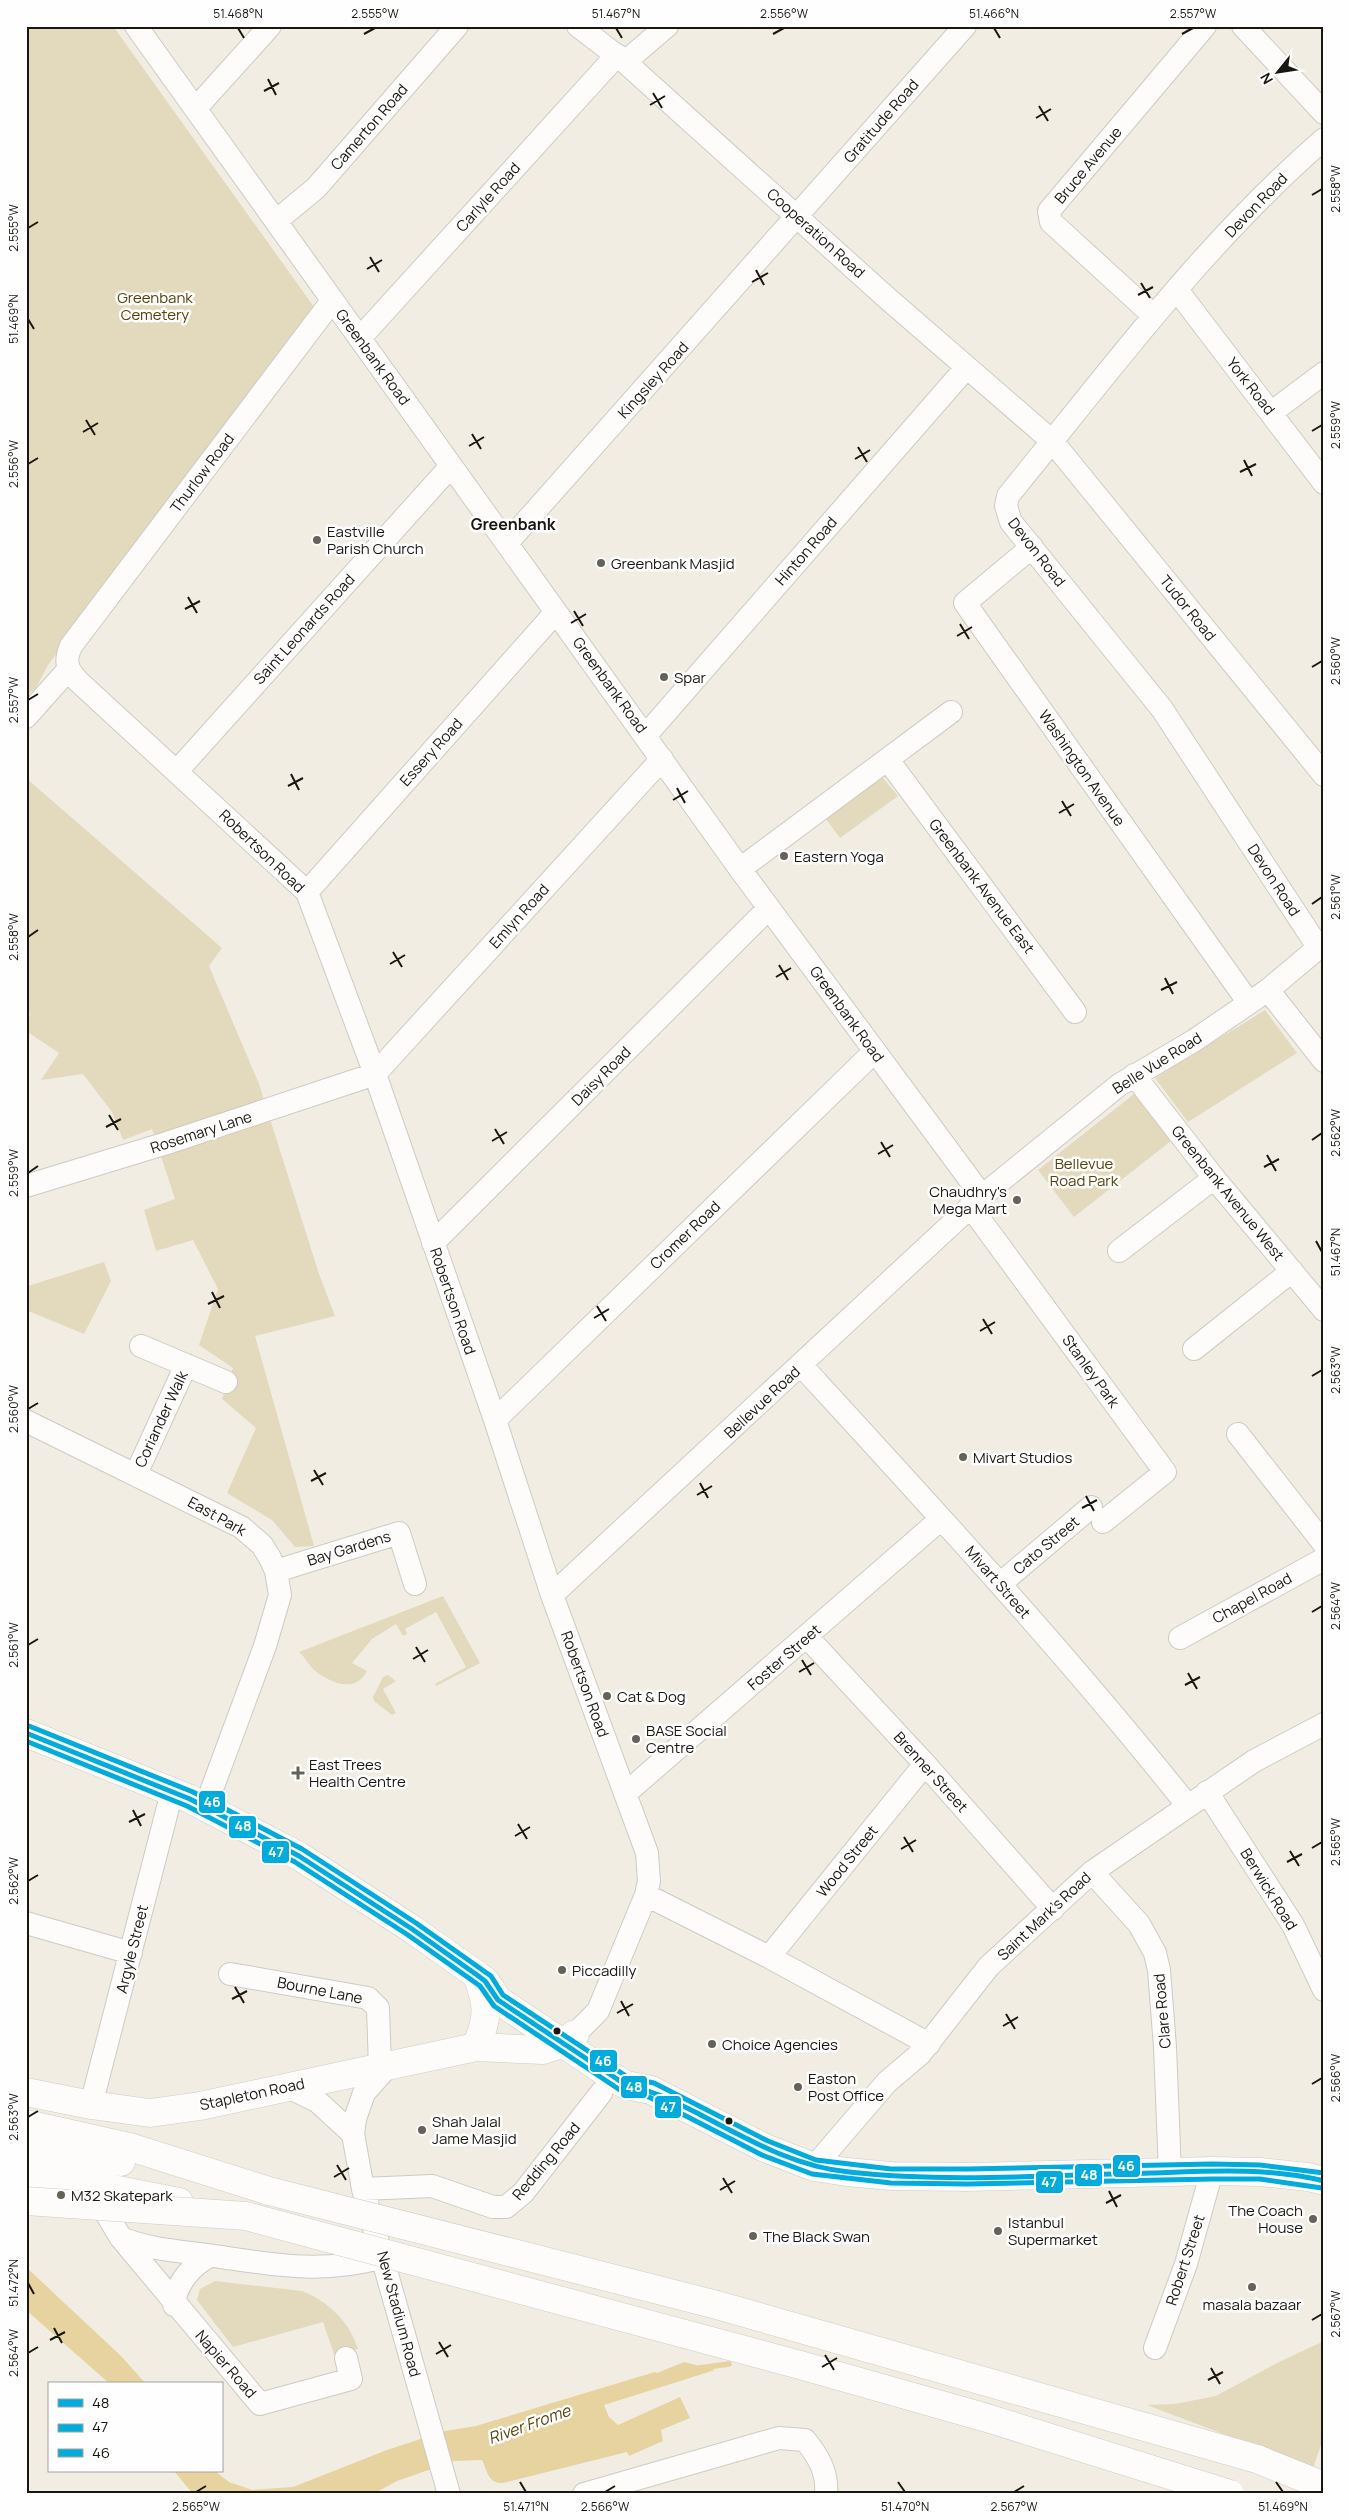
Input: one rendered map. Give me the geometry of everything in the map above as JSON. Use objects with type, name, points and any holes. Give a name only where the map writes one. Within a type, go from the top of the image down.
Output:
[{"type":"main road","points":[[26,1733],[172,1792],[299,1856],[412,1929],[481,1978],[506,1989],[562,2032],[637,2073],[651,2090],[765,2148],[814,2166],[847,2172],[910,2176],[1212,2171],[1260,2172],[1324,2181]]},
{"type":"main road","points":[[476,2047],[486,2023],[487,2010],[481,1978]]},
{"type":"main road","name":"Stapleton Road","points":[[26,2092],[91,2105],[150,2113],[200,2106],[476,2047],[535,2050],[562,2032]]},
{"type":"main road","points":[[26,2124],[132,2148],[269,2191]]},
{"type":"main road","points":[[26,2148],[143,2165],[269,2191],[717,2306],[1257,2459],[1324,2486]]},
{"type":"main road","points":[[26,2176],[72,2181],[246,2216],[800,2365],[987,2418],[1230,2494]]},
{"type":"main road","points":[[26,2201],[246,2216]]},
{"type":"street","name":"Greenbank Road","points":[[136,26],[556,612],[646,734],[740,869],[875,1051],[976,1201]]},
{"type":"street","points":[[196,108],[270,26]]},
{"type":"street","name":"Camerton Road","points":[[276,221],[316,188],[457,26]]},
{"type":"street","name":"Cooperation Road","points":[[578,26],[621,59],[966,368],[1052,441]]},
{"type":"street","name":"Carlyle Road","points":[[360,338],[621,59],[666,26]]},
{"type":"street","name":"Gratitude Road","points":[[798,216],[965,26]]},
{"type":"street","name":"Bruce Avenue","points":[[1154,316],[1051,222],[1049,211],[1205,26]]},
{"type":"street","points":[[1243,26],[1324,113]]},
{"type":"street","name":"Devon Road","points":[[1321,945],[1162,709],[1008,516],[1006,501],[1052,441],[1154,316],[1253,206],[1324,139]]},
{"type":"street","name":"Kingsley Road","points":[[507,543],[798,216]]},
{"type":"street","name":"York Road","points":[[1177,290],[1272,412],[1324,483]]},
{"type":"street","name":"Thurlow Road","points":[[68,670],[66,658],[71,646],[332,300]]},
{"type":"street","name":"Hinton Road","points":[[646,734],[966,368]]},
{"type":"street","points":[[1272,412],[1324,373]]},
{"type":"street","name":"Tudor Road","points":[[1052,441],[1324,775]]},
{"type":"street","name":"Saint Leonards Road","points":[[177,771],[452,466]]},
{"type":"street","name":"Washington Avenue","points":[[1032,547],[965,603],[1248,1003]]},
{"type":"street","name":"Essery Road","points":[[306,892],[556,612]]},
{"type":"street","points":[[26,717],[68,670]]},
{"type":"street","name":"Robertson Road","points":[[68,670],[306,892],[375,1074],[495,1420],[552,1595],[647,1853],[649,1873],[646,1895],[598,2011],[562,2032]]},
{"type":"street","points":[[740,869],[951,712]]},
{"type":"street","name":"Emlyn Road","points":[[375,1074],[662,758]]},
{"type":"street","name":"Greenbank Avenue East","points":[[888,760],[1075,1012]]},
{"type":"street","name":"Daisy Road","points":[[433,1243],[769,908]]},
{"type":"street","name":"Belle Vue Road","points":[[976,1201],[1134,1075],[1195,1040],[1268,990],[1321,945]]},
{"type":"street","points":[[1268,990],[1324,1061]]},
{"type":"street","name":"Cromer Road","points":[[495,1420],[875,1051]]},
{"type":"street","name":"Rosemary Lane","points":[[26,1186],[185,1138],[375,1074]]},
{"type":"street","name":"Greenbank Avenue West","points":[[1134,1075],[1214,1178],[1324,1310]]},
{"type":"street","points":[[1119,1251],[1214,1178]]},
{"type":"street","name":"Bellevue Road","points":[[552,1595],[976,1201]]},
{"type":"street","name":"Stanley Park","points":[[976,1201],[1165,1472],[1097,1514]]},
{"type":"street","points":[[1194,1349],[1292,1271]]},
{"type":"street","name":"Coriander Walk","points":[[141,1346],[226,1382]]},
{"type":"street","name":"Coriander Walk","points":[[136,1474],[186,1365]]},
{"type":"street","name":"Mivart Street","points":[[801,1365],[1000,1584],[1188,1806]]},
{"type":"street","name":"East Park","points":[[26,1421],[241,1527],[262,1546],[276,1571],[280,1595],[271,1627],[205,1808]]},
{"type":"street","points":[[1238,1434],[1324,1544]]},
{"type":"street","name":"Cato Street","points":[[1000,1584],[1097,1514]]},
{"type":"street","name":"Foster Street","points":[[626,1793],[807,1637],[941,1518]]},
{"type":"street","name":"Bay Gardens","points":[[276,1571],[399,1532],[415,1584]]},
{"type":"street","name":"Chapel Road","points":[[1180,1638],[1324,1559]]},
{"type":"street","name":"Brenner Street","points":[[807,1637],[925,1764],[1053,1909]]},
{"type":"street","name":"Saint Mark's Road","points":[[814,2166],[887,2082],[929,2044],[989,1966],[1092,1872],[1254,1761],[1324,1724]]},
{"type":"street","name":"Wood Street","points":[[770,1957],[925,1764]]},
{"type":"street","name":"Argyle Street","points":[[91,2105],[172,1792]]},
{"type":"street","name":"Berwick Road","points":[[1207,1792],[1293,1925],[1324,1990]]},
{"type":"street","name":"Clare Road","points":[[1092,1872],[1139,1924],[1155,1953],[1159,1970],[1166,2047],[1170,2173]]},
{"type":"street","points":[[646,1895],[770,1957],[929,2044]]},
{"type":"street","points":[[26,1923],[131,1954]]},
{"type":"street","name":"Bourne Lane","points":[[230,1974],[368,1998],[378,2008],[388,2066]]},
{"type":"street","name":"New Stadium Road","points":[[388,2066],[364,2093],[355,2119],[353,2134],[364,2189],[446,2486]]},
{"type":"street","points":[[288,2087],[317,2101],[353,2134]]},
{"type":"street","name":"Redding Road","points":[[364,2189],[432,2186],[493,2207],[506,2207],[524,2193],[602,2093]]},
{"type":"street","name":"Robert Street","points":[[1155,2348],[1186,2264],[1212,2171]]},
{"type":"street","name":"Napier Road","points":[[100,2203],[121,2238],[174,2304],[260,2404],[351,2379],[346,2358]]},
{"type":"street","points":[[121,2238],[146,2246],[279,2266],[321,2268],[353,2265],[384,2257]]},
{"type":"street","points":[[174,2304],[184,2279],[196,2264],[210,2256]]},
{"type":"street","points":[[584,2494],[779,2438],[805,2440],[810,2445],[819,2457],[827,2483],[826,2494]]},
{"type":"green space","name":"Greenbank Cemetery","points":[[26,26],[113,26],[314,307],[48,665],[36,688],[26,696]]},
{"type":"green space","points":[[877,777],[883,778],[898,796],[840,838],[823,815]]},
{"type":"green space","points":[[26,778],[222,948],[209,966],[259,1084],[319,1274],[335,1316],[255,1336],[314,1546],[295,1547],[272,1520],[227,1493],[256,1428],[222,1399],[233,1368],[199,1345],[218,1289],[193,1240],[156,1251],[144,1210],[175,1199],[152,1129],[123,1140],[112,1112],[83,1074],[41,1080],[59,1053],[26,1031],[30,1013],[26,1011]]},
{"type":"green space","points":[[1265,1010],[1297,1053],[1188,1122],[1155,1078]]},
{"type":"green space","name":"Bellevue Road Park","points":[[1134,1094],[1171,1141],[1074,1217],[1038,1170]]},
{"type":"green space","points":[[104,1262],[111,1281],[84,1334],[26,1310],[28,1286]]},
{"type":"green space","points":[[443,1596],[480,1663],[436,1686],[435,1684],[466,1667],[436,1612],[405,1629],[407,1634],[403,1636],[396,1624],[372,1639],[352,1663],[367,1671],[356,1682],[342,1684],[327,1679],[314,1670],[299,1652]]},
{"type":"green space","points":[[388,1675],[396,1681],[383,1689],[396,1713],[392,1715],[374,1701],[373,1697],[383,1677]]},
{"type":"green space","points":[[215,2281],[302,2291],[312,2295],[321,2300],[344,2321],[358,2349],[334,2354],[323,2322],[233,2347],[197,2300],[200,2289]]},
{"type":"green space","points":[[1324,2341],[1324,2436],[1313,2468],[1147,2405],[1175,2404],[1216,2396],[1279,2362]]},
{"type":"water","points":[[26,2267],[121,2356],[144,2382],[108,2382],[26,2310]]},
{"type":"water","points":[[684,2362],[715,2370],[604,2405],[609,2417],[618,2425],[680,2397],[690,2418],[661,2430],[663,2441],[629,2456],[627,2452],[503,2483],[498,2483],[491,2479],[482,2460],[454,2461],[397,2481],[373,2494],[193,2494],[175,2472],[216,2472],[229,2482],[252,2490],[293,2487],[387,2450],[445,2431],[476,2426],[655,2372],[657,2373]]},
{"type":"waterway","name":"River Frome","points":[[699,2368],[729,2364]]},
{"type":"transit line","name":"46","points":[[29,1726],[193,1792],[302,1849],[416,1923],[491,1976],[503,1995],[629,2078],[654,2083],[768,2141],[816,2160],[891,2169],[1212,2164],[1260,2165],[1324,2173]]},
{"type":"transit line","name":"48","points":[[26,1733],[190,1799],[299,1856],[412,1929],[485,1981],[498,2000],[626,2085],[664,2097],[753,2142],[790,2158],[829,2169],[849,2172],[924,2177],[962,2178],[1238,2171],[1281,2174],[1324,2181]]},
{"type":"transit line","name":"47","points":[[26,1741],[187,1806],[295,1862],[408,1935],[480,1986],[494,2006],[623,2092],[649,2097],[762,2155],[812,2174],[891,2183],[968,2184],[1260,2179],[1322,2188]]},
{"type":"place","name":"Eastville Parish Church","points":[[317,540]]},
{"type":"place","name":"Greenbank Masjid","points":[[601,563]]},
{"type":"place","name":"Spar","points":[[664,677]]},
{"type":"place","name":"Eastern Yoga","points":[[784,856]]},
{"type":"place","name":"Chaudhry's Mega Mart","points":[[1017,1200]]},
{"type":"place","name":"Mivart Studios","points":[[963,1457]]},
{"type":"place","name":"Cat & Dog","points":[[607,1696]]},
{"type":"place","name":"BASE Social Centre","points":[[636,1739]]},
{"type":"place","name":"East Trees Health Centre","points":[[298,1773]]},
{"type":"place","name":"Piccadilly","points":[[562,1970]]},
{"type":"place","name":"Choice Agencies","points":[[712,2044]]},
{"type":"place","name":"Easton Post Office","points":[[798,2087]]},
{"type":"place","name":"Shah Jalal Jame Masjid","points":[[422,2130]]},
{"type":"place","name":"M32 Skatepark","points":[[61,2195]]},
{"type":"place","name":"The Coach House","points":[[1313,2219]]},
{"type":"place","name":"Istanbul Supermarket","points":[[998,2231]]},
{"type":"place","name":"The Black Swan","points":[[753,2236]]},
{"type":"place","name":"masala bazaar","points":[[1252,2287]]},
{"type":"district","name":"Greenbank","points":[[513,524]]}]
